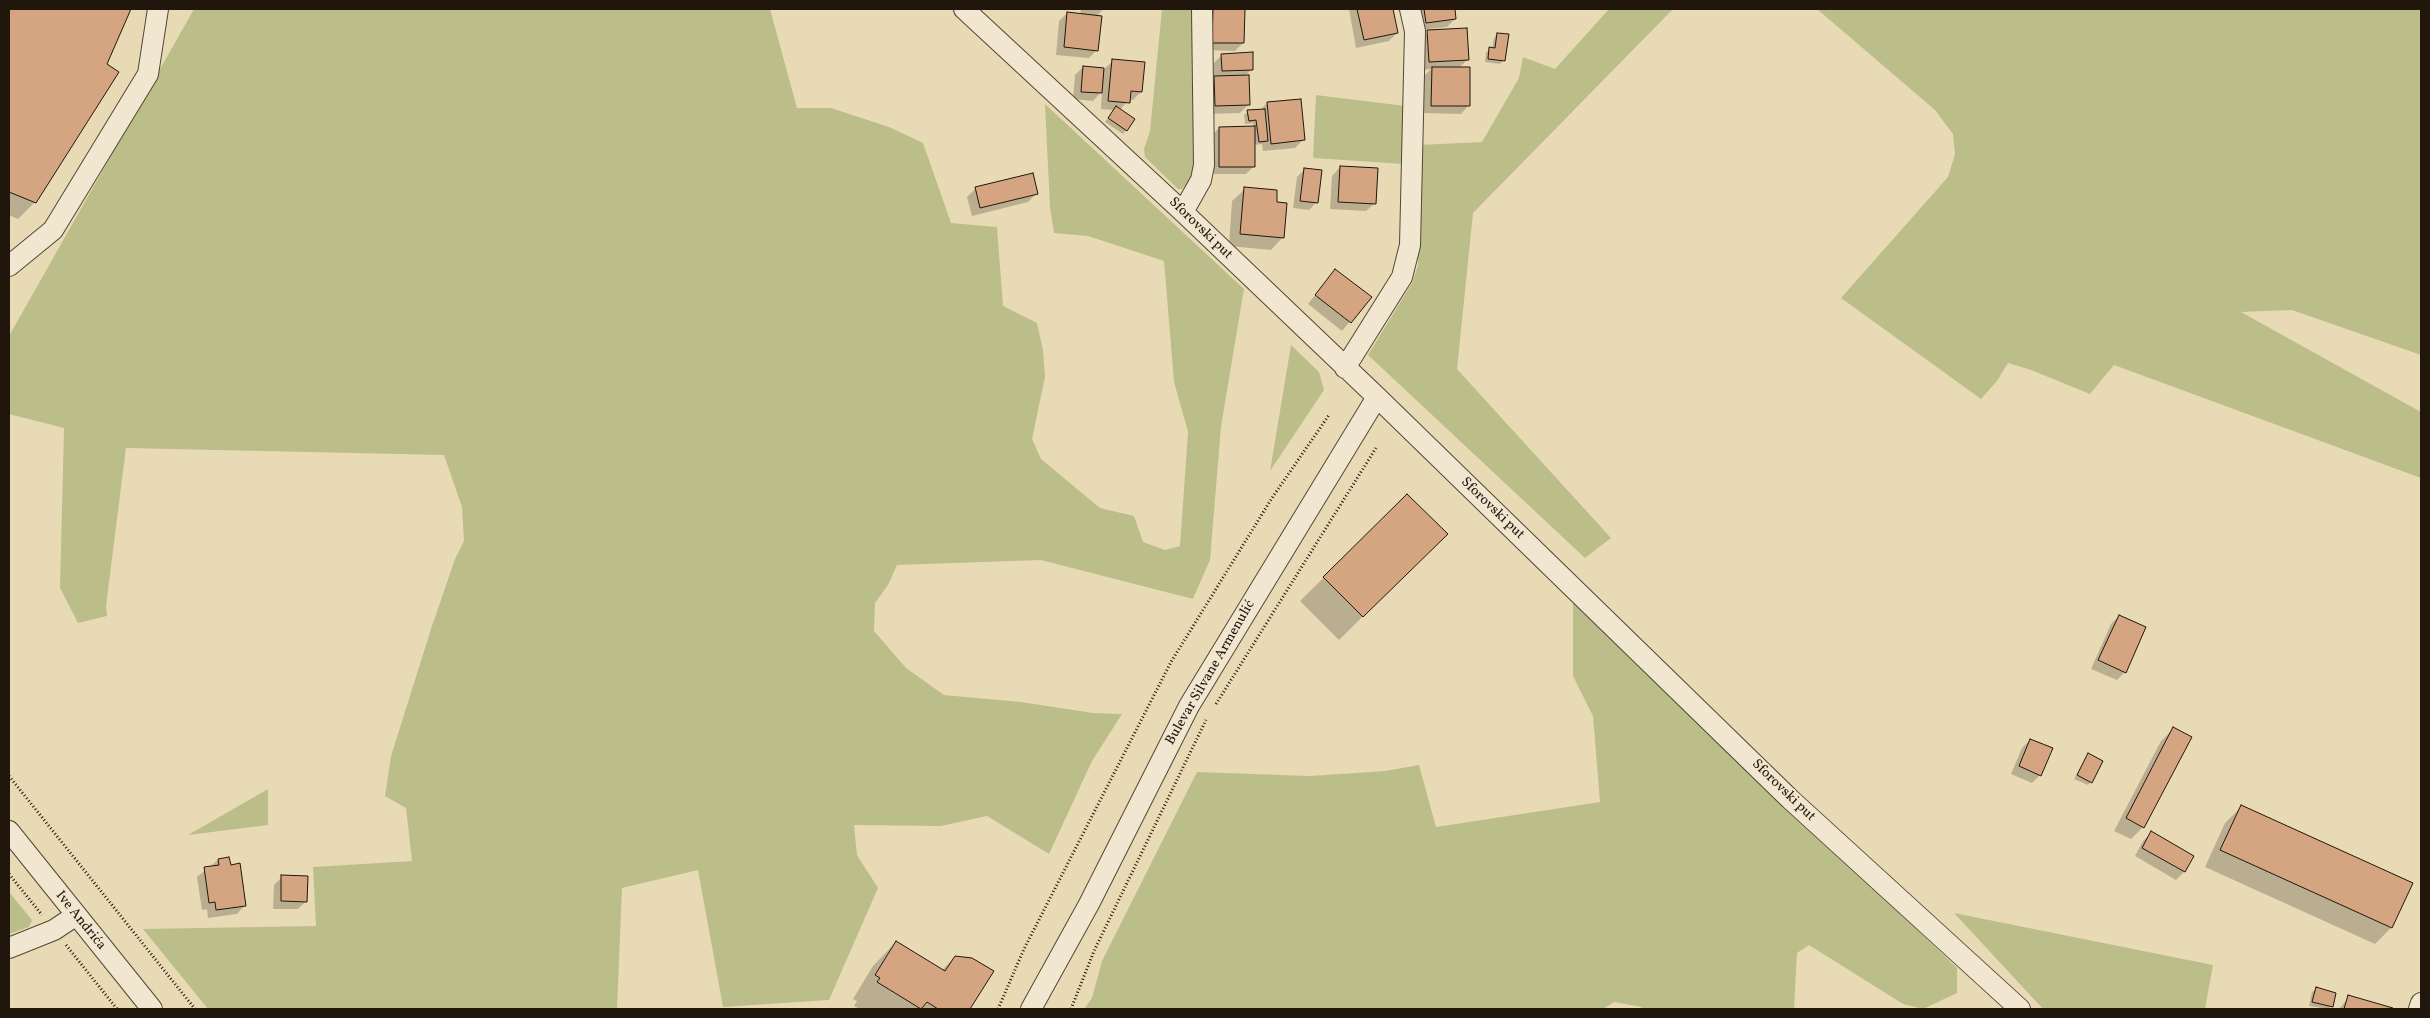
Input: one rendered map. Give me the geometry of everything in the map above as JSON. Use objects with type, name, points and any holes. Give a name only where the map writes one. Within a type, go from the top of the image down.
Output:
[{"type":"street","points":[[9,266],[53,230],[148,74],[158,9]]},
{"type":"street","name":"Sforovski put","points":[[964,9],[1183,212],[1377,397],[1790,799],[2020,1009]]},
{"type":"street","points":[[1183,212],[1201,180],[1204,165],[1202,9]]},
{"type":"street","points":[[1346,368],[1402,277],[1410,245],[1415,31],[1410,9]]},
{"type":"street","name":"Bulevar Silvane Armenulić","points":[[1031,1009],[1089,904],[1189,706],[1377,397]]},
{"type":"street","name":"Ive Andrića","points":[[9,831],[75,916],[152,1009]]},
{"type":"street","points":[[9,948],[54,930],[75,916]]},
{"type":"street","points":[[2419,1009],[2421,1004]]},
{"type":"path","points":[[998,1009],[1024,949],[1170,662],[1272,498],[1329,415]]},
{"type":"path","points":[[1214,707],[1376,448]]},
{"type":"path","points":[[1071,1009],[1094,951],[1209,715]]},
{"type":"path","points":[[9,776],[195,1009]]},
{"type":"green space","points":[[194,9],[770,9],[797,108],[831,108],[889,127],[923,143],[951,223],[997,227],[1003,306],[1037,323],[1043,350],[1045,377],[1032,439],[1041,459],[1100,508],[1134,516],[1143,542],[1165,550],[1180,546],[1188,432],[1174,382],[1164,261],[1088,236],[1054,233],[1050,208],[1045,104],[1244,289],[1221,427],[1210,560],[1193,599],[1041,560],[897,565],[888,585],[875,603],[874,631],[906,668],[944,695],[1021,702],[1093,713],[1122,714],[1092,761],[1049,854],[987,816],[941,826],[854,825],[857,855],[878,888],[829,1000],[723,1007],[698,870],[622,888],[617,1009],[208,1009],[143,929],[316,926],[313,867],[412,861],[406,808],[385,796],[391,756],[432,626],[455,559],[464,541],[462,507],[444,455],[126,448],[106,606],[107,616],[78,623],[60,588],[64,428],[9,414],[9,336]]},
{"type":"green space","points":[[1162,9],[1196,9],[1196,173],[1182,189],[1178,189],[1145,157],[1144,149],[1150,131]]},
{"type":"green space","points":[[1609,9],[1673,9],[1473,213],[1457,369],[1611,538],[1585,558],[1368,355],[1412,283],[1418,265],[1418,145],[1482,142],[1519,78],[1523,57],[1555,69]]},
{"type":"green space","points":[[1817,9],[2421,9],[2421,355],[2292,310],[2241,312],[2421,412],[2421,478],[2114,365],[2090,394],[2031,370],[2008,363],[1997,381],[1981,399],[1841,298],[1948,177],[1955,154],[1953,134],[1935,110]]},
{"type":"green space","points":[[1316,95],[1405,106],[1403,164],[1313,158]]},
{"type":"green space","points":[[1291,345],[1319,372],[1324,390],[1270,471]]},
{"type":"green space","points":[[1573,600],[1957,968],[1957,993],[1923,1009],[1903,1004],[1809,945],[1797,953],[1794,1009],[1642,1009],[1641,1007],[1614,1002],[1603,1009],[1084,1009],[1092,998],[1102,961],[1197,772],[1310,776],[1385,771],[1419,765],[1436,827],[1600,802],[1593,716],[1573,676]]},
{"type":"green space","points":[[268,789],[268,825],[188,835]]},
{"type":"green space","points":[[9,892],[32,920],[29,927],[9,934]]},
{"type":"green space","points":[[1954,913],[2213,965],[2205,1009],[2043,1009]]},
{"type":"building","points":[[9,9],[131,9],[107,64],[119,72],[36,203],[9,192]]},
{"type":"building","points":[[1213,9],[1245,9],[1244,43],[1212,43]]},
{"type":"building","points":[[1357,9],[1393,9],[1398,33],[1364,40]]},
{"type":"building","points":[[1424,9],[1455,9],[1456,19],[1426,23]]},
{"type":"building","points":[[1067,12],[1102,16],[1098,51],[1064,47]]},
{"type":"building","points":[[1467,28],[1469,60],[1429,62],[1427,30]]},
{"type":"building","points":[[1497,33],[1509,34],[1505,61],[1488,59],[1489,47],[1495,48]]},
{"type":"building","points":[[1253,52],[1253,70],[1222,71],[1221,54]]},
{"type":"building","points":[[1112,59],[1145,62],[1142,92],[1131,91],[1130,103],[1108,101]]},
{"type":"building","points":[[1083,66],[1104,68],[1102,93],[1081,92]]},
{"type":"building","points":[[1432,67],[1470,67],[1470,106],[1431,106]]},
{"type":"building","points":[[1249,75],[1250,105],[1215,106],[1214,76]]},
{"type":"building","points":[[1301,99],[1305,140],[1271,144],[1267,102]]},
{"type":"building","points":[[1116,106],[1135,119],[1127,131],[1108,118]]},
{"type":"building","points":[[1265,109],[1268,141],[1259,142],[1256,120],[1249,121],[1247,110]]},
{"type":"building","points":[[1255,126],[1255,167],[1219,167],[1219,127]]},
{"type":"building","points":[[1340,166],[1378,168],[1376,204],[1338,202]]},
{"type":"building","points":[[1304,168],[1322,170],[1318,203],[1300,201]]},
{"type":"building","points":[[1033,173],[1038,194],[980,208],[975,187]]},
{"type":"building","points":[[1244,187],[1277,190],[1277,202],[1287,203],[1284,238],[1240,234]]},
{"type":"building","points":[[1335,269],[1372,297],[1351,323],[1315,295]]},
{"type":"building","points":[[1407,494],[1448,534],[1363,617],[1323,577]]},
{"type":"building","points":[[2119,615],[2146,627],[2126,673],[2098,660]]},
{"type":"building","points":[[2173,727],[2192,737],[2144,828],[2126,818]]},
{"type":"building","points":[[2030,739],[2053,748],[2041,776],[2019,766]]},
{"type":"building","points":[[2088,753],[2103,761],[2092,783],[2077,775]]},
{"type":"building","points":[[2241,805],[2413,883],[2392,928],[2220,850]]},
{"type":"building","points":[[2151,831],[2194,856],[2185,872],[2142,848]]},
{"type":"building","points":[[229,857],[231,865],[240,863],[246,906],[216,910],[215,902],[209,903],[204,867],[219,865],[218,859]]},
{"type":"building","points":[[281,875],[308,876],[307,902],[281,901]]},
{"type":"building","points":[[896,941],[945,971],[955,956],[972,958],[994,971],[970,1009],[938,1009],[927,1002],[921,1009],[877,982],[880,978],[875,975]]},
{"type":"building","points":[[2316,987],[2336,993],[2333,1007],[2312,1002]]},
{"type":"building","points":[[2348,995],[2393,1008],[2344,1009]]}]
